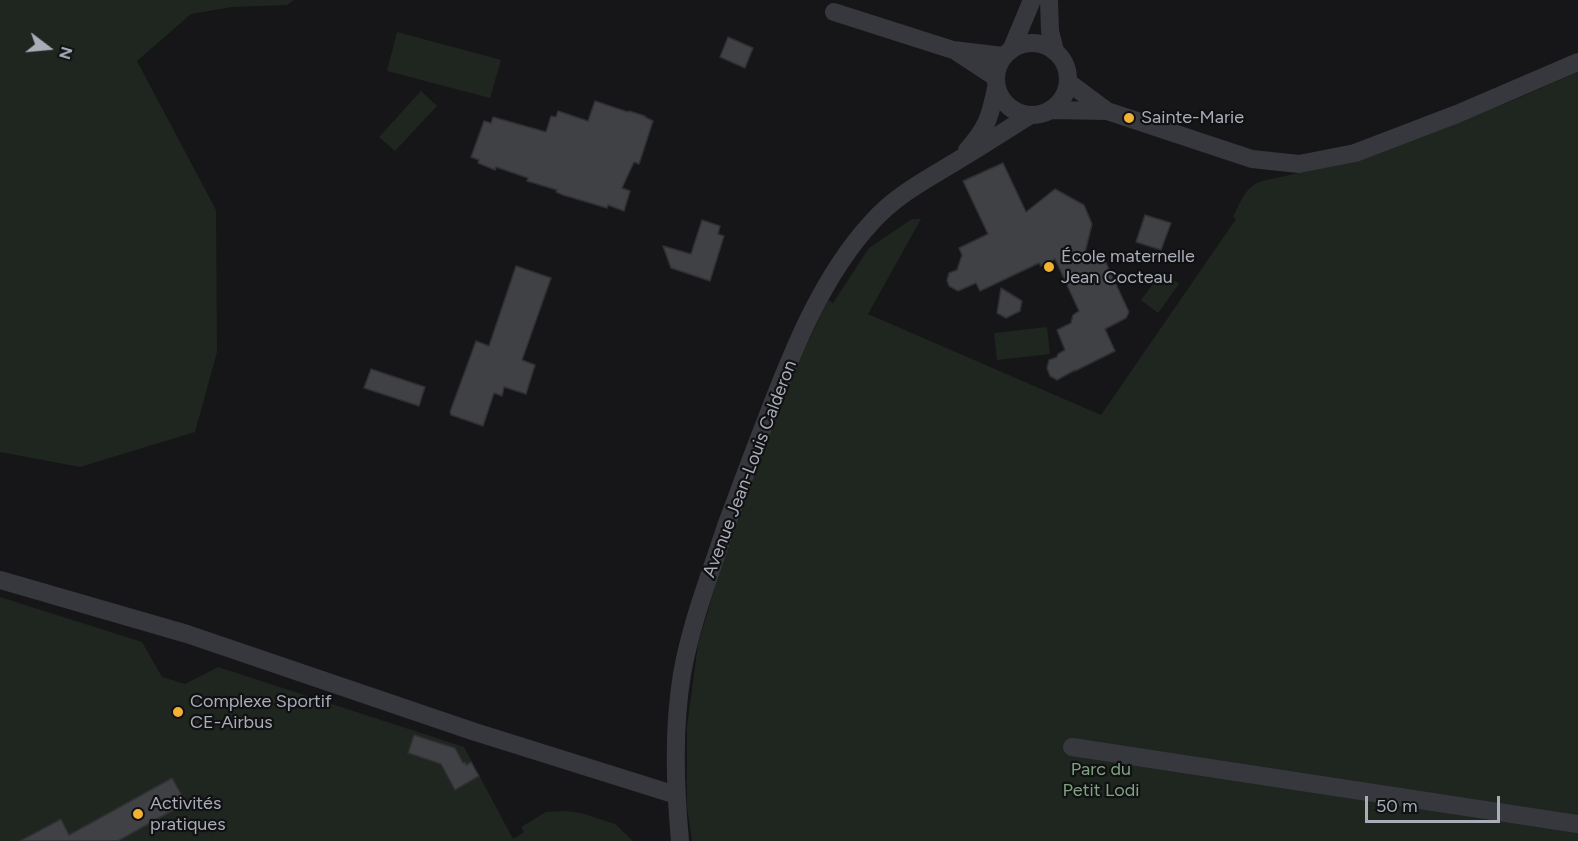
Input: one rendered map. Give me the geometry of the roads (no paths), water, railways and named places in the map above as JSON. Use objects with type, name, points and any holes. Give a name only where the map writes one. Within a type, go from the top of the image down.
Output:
[{"type":"street","name":"Avenue Jean-Louis Calderon","points":[[958,161],[981,134],[990,115],[998,65],[1008,52],[1032,0]]},
{"type":"street","points":[[1049,0],[1050,31],[1055,51]]},
{"type":"street","points":[[834,12],[953,50],[1008,52],[1022,43],[1045,44],[1063,59],[1068,70],[1065,94],[1051,110]]},
{"type":"street","points":[[953,50],[996,83],[1001,99],[1009,107],[1029,116]]},
{"type":"street","points":[[1068,82],[1107,111],[1252,159],[1299,165],[1355,153],[1457,114],[1578,62]]},
{"type":"street","name":"Avenue Jean-Louis Calderon","points":[[680,841],[675,760],[682,675],[693,623],[738,492],[789,362],[826,286],[872,222],[917,184],[1029,116],[1051,110],[1107,111]]},
{"type":"street","points":[[0,580],[187,634],[471,732],[676,795]]},
{"type":"street","points":[[1072,747],[1578,824]]},
{"type":"place","name":"Sainte-Marie","points":[[1129,118]]},
{"type":"place","name":"École maternelle Jean Cocteau","points":[[1049,267]]},
{"type":"place","name":"Complexe Sportif CE-Airbus","points":[[178,712]]},
{"type":"place","name":"Activités pratiques","points":[[138,814]]},
{"type":"park label","name":"Parc du Petit Lodi","points":[[1101,780]]}]
